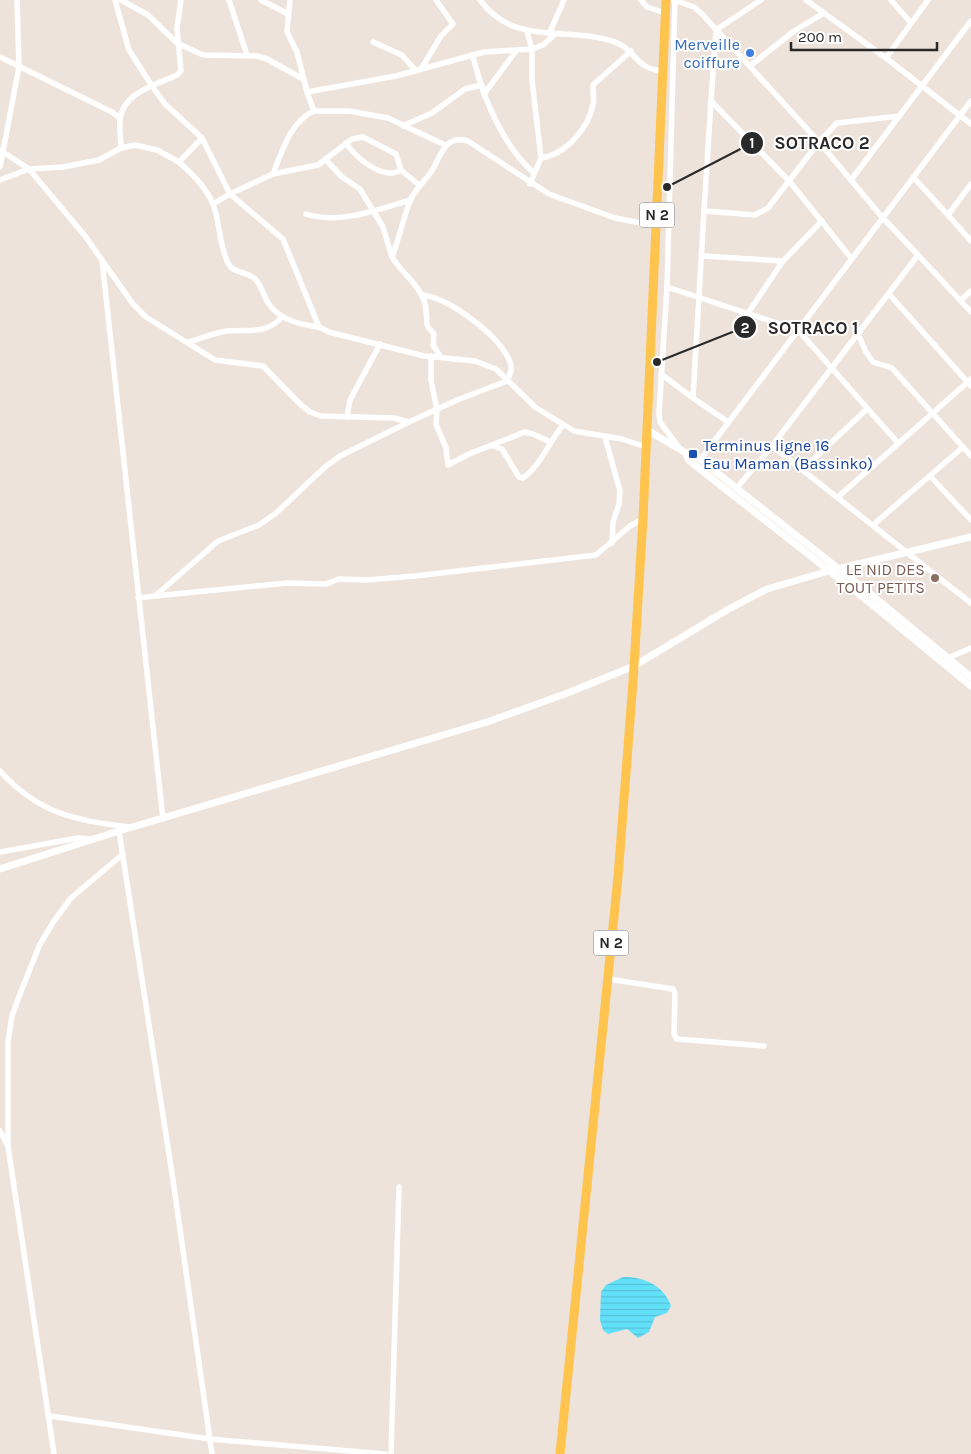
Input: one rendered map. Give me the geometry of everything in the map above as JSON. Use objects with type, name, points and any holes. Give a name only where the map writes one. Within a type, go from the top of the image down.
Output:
[{"type":"main road","name":"N 2","points":[[560,1454],[608,979],[634,666],[643,519],[666,0]]},
{"type":"street","points":[[0,167],[19,67],[17,0]]},
{"type":"street","points":[[115,0],[129,50],[152,86],[165,104],[202,138],[230,194],[283,239],[319,327]]},
{"type":"street","points":[[122,0],[148,15],[177,43],[209,56],[247,55],[267,59],[303,79]]},
{"type":"street","points":[[121,148],[120,118],[132,98],[180,73],[177,22],[181,0]]},
{"type":"street","points":[[229,0],[247,55]]},
{"type":"street","points":[[261,0],[288,14]]},
{"type":"street","points":[[290,0],[287,32],[297,52],[306,92],[314,110]]},
{"type":"street","points":[[419,70],[441,36],[452,24],[436,0]]},
{"type":"street","points":[[480,0],[503,21],[527,32],[596,37],[621,44],[631,51],[645,66],[663,72]]},
{"type":"street","points":[[306,92],[419,70],[489,51],[532,49],[544,44],[551,34],[564,0]]},
{"type":"street","points":[[641,0],[647,7],[665,13]]},
{"type":"street","points":[[971,312],[882,217],[819,142],[716,30],[694,7],[675,0],[666,287],[659,419],[692,463],[971,686]]},
{"type":"street","points":[[716,30],[761,0]]},
{"type":"street","points":[[806,0],[922,85],[971,124]]},
{"type":"street","points":[[891,0],[911,23]]},
{"type":"street","points":[[886,58],[928,0]]},
{"type":"street","points":[[750,66],[794,31],[824,13]]},
{"type":"street","points":[[852,180],[971,21]]},
{"type":"street","points":[[693,398],[710,100],[716,30]]},
{"type":"street","points":[[527,32],[532,49],[532,80],[541,158],[530,184]]},
{"type":"street","points":[[373,42],[402,55],[419,70]]},
{"type":"street","points":[[484,94],[516,51]]},
{"type":"street","points":[[541,158],[560,151],[576,137],[589,118],[593,107],[593,85],[631,51]]},
{"type":"street","points":[[472,55],[484,94],[511,146],[523,164],[534,173]]},
{"type":"street","points":[[0,57],[112,112],[120,118]]},
{"type":"street","points":[[403,126],[432,113],[465,89],[482,85]]},
{"type":"street","points":[[710,100],[790,182],[851,258]]},
{"type":"street","points":[[700,460],[971,100]]},
{"type":"street","points":[[273,174],[297,123],[314,110],[370,114],[388,118],[445,144],[457,140],[468,141],[530,184],[573,204],[614,218],[656,226]]},
{"type":"street","points":[[704,212],[760,214],[768,208],[790,182],[819,142],[840,121],[900,116]]},
{"type":"street","points":[[213,204],[273,174],[318,166],[346,143],[363,137],[396,154],[402,170],[420,185]]},
{"type":"street","points":[[179,162],[202,138]]},
{"type":"street","points":[[346,143],[356,154],[378,171],[392,174],[402,170]]},
{"type":"street","points":[[392,257],[411,200],[420,185],[430,174],[445,144]]},
{"type":"street","points":[[0,180],[29,170],[63,167],[99,160],[121,148],[135,145],[147,147],[179,162],[196,178],[213,204],[224,254],[229,266],[232,269],[250,275],[257,281],[267,302],[282,316],[306,326],[319,327],[329,332],[403,351],[482,363],[496,369],[535,407],[563,425],[582,434],[622,439],[646,447]]},
{"type":"street","points":[[2,151],[29,170],[101,258],[132,304],[161,327],[189,342],[206,356],[215,360],[264,366],[310,412],[332,418],[394,418],[409,422]]},
{"type":"street","points":[[325,159],[342,177],[357,186],[383,227],[392,257],[400,271],[414,282],[422,295],[428,318],[427,326],[434,334],[433,345],[440,356]]},
{"type":"street","points":[[914,178],[971,241]]},
{"type":"street","points":[[948,215],[971,184]]},
{"type":"street","points":[[306,214],[322,218],[344,217],[411,200]]},
{"type":"street","points":[[748,313],[783,261],[822,222]]},
{"type":"street","points":[[965,235],[971,230]]},
{"type":"street","points":[[736,489],[772,446],[918,255]]},
{"type":"street","points":[[702,256],[783,261]]},
{"type":"street","points":[[101,258],[163,819]]},
{"type":"street","points":[[666,287],[798,330],[898,443]]},
{"type":"street","points":[[961,300],[971,291]]},
{"type":"street","points":[[838,497],[970,382],[889,294]]},
{"type":"street","points":[[156,596],[218,542],[259,525],[274,514],[325,467],[340,456],[457,400],[507,381],[511,372],[510,363],[494,341],[458,309],[422,295]]},
{"type":"street","points":[[189,342],[228,331],[259,331],[272,326],[282,316]]},
{"type":"street","points":[[858,334],[873,362],[883,363],[892,368],[971,456]]},
{"type":"street","points":[[348,417],[350,400],[380,344]]},
{"type":"street","points":[[431,356],[431,380],[438,410],[436,424],[446,448],[448,465],[469,454],[528,432],[550,442]]},
{"type":"street","points":[[661,374],[728,422]]},
{"type":"street","points":[[803,469],[867,409]]},
{"type":"street","points":[[493,446],[502,449],[519,477],[522,478],[535,467],[563,425]]},
{"type":"street","points":[[647,430],[684,452],[692,453],[971,676]]},
{"type":"street","points":[[605,437],[620,491],[619,504],[613,522],[612,543]]},
{"type":"street","points":[[772,446],[970,600]]},
{"type":"street","points":[[873,525],[963,447]]},
{"type":"street","points":[[930,476],[971,520]]},
{"type":"street","points":[[138,598],[288,584],[326,584],[339,578],[366,580],[473,570],[596,555],[630,526],[643,519]]},
{"type":"street","points":[[0,868],[119,830],[163,819],[487,722],[565,694],[634,666],[681,636],[767,590],[828,571],[971,537]]},
{"type":"street","points":[[948,658],[971,648]]},
{"type":"street","points":[[0,771],[31,800],[55,813],[84,821],[132,827]]},
{"type":"street","points":[[119,830],[212,1454]]},
{"type":"street","points":[[0,852],[78,838],[92,840]]},
{"type":"street","points":[[54,1454],[50,1416],[8,1146],[8,1042],[12,1016],[40,944],[71,898],[123,854]]},
{"type":"street","points":[[608,979],[672,989],[675,993],[674,1034],[677,1039],[764,1046]]},
{"type":"street","points":[[0,1131],[8,1146]]},
{"type":"street","points":[[392,1454],[399,1187]]},
{"type":"street","points":[[50,1416],[210,1439],[386,1454]]},
{"type":"water","points":[[623,1277],[638,1278],[652,1283],[663,1292],[671,1306],[667,1313],[655,1317],[649,1332],[638,1338],[627,1329],[608,1334],[603,1330],[600,1320],[601,1292],[606,1285]]},
{"type":"place","name":"Merveille coiffure","points":[[750,53]]},
{"type":"place","name":"SOTRACO 2","points":[[667,187]]},
{"type":"place","name":"SOTRACO 1","points":[[657,362]]},
{"type":"place","name":"Terminus ligne 16 Eau Maman (Bassinko)","points":[[693,454]]},
{"type":"place","name":"LE NID DES TOUT PETITS","points":[[935,578]]}]
